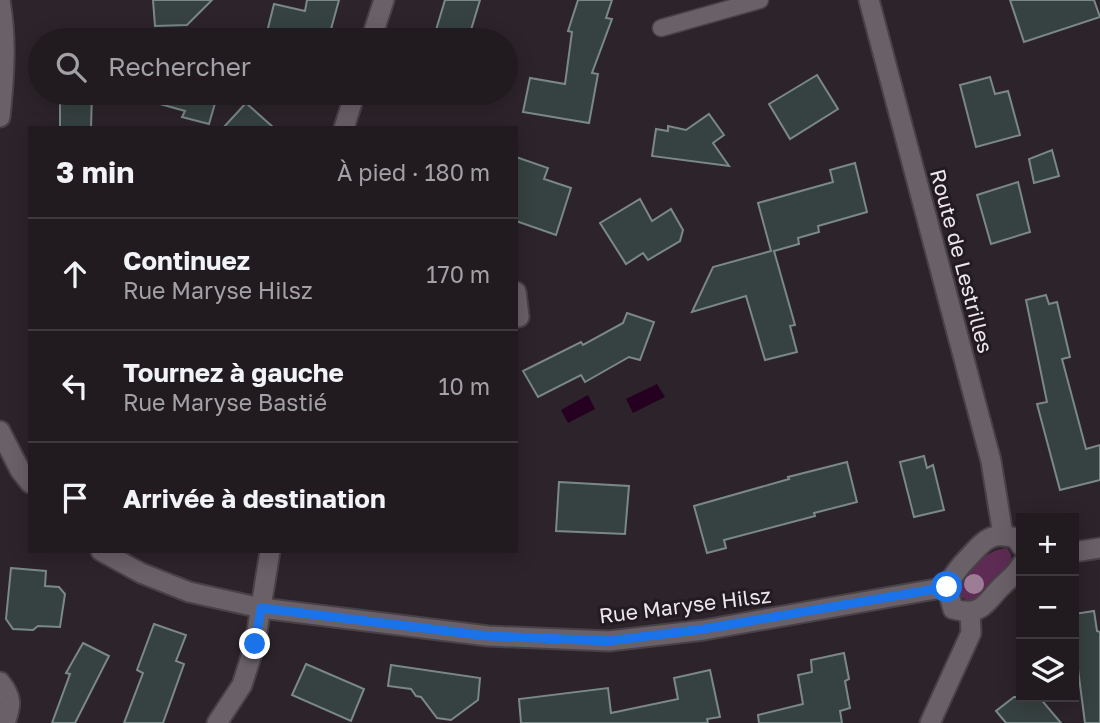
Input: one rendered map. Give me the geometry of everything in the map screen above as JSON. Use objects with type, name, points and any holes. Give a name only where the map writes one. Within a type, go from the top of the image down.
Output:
[{"type":"street","points":[[375,28],[384,0]]},
{"type":"street","name":"Route de Lestrilles","points":[[869,0],[988,448],[1003,535]]},
{"type":"street","points":[[0,1],[4,22],[4,76],[0,117]]},
{"type":"street","points":[[345,126],[351,105]]},
{"type":"street","points":[[518,309],[519,317]]},
{"type":"street","points":[[0,431],[28,480]]},
{"type":"street","points":[[1016,538],[1003,535],[981,542],[954,571],[947,587],[953,609],[970,613],[983,608],[1016,574]]},
{"type":"street","points":[[1079,551],[1100,548]]},
{"type":"street","name":"Rue Maryse Hilsz","points":[[105,553],[141,573],[189,592],[261,608],[488,636],[609,641],[704,629],[947,587]]},
{"type":"street","points":[[217,723],[242,685],[255,644],[270,553]]},
{"type":"street","points":[[930,723],[971,633],[970,613]]},
{"type":"street","points":[[0,682],[11,705],[5,723]]},
{"type":"lane","points":[[661,29],[760,0]]},
{"type":"shaded area","points":[[657,384],[665,397],[633,413],[626,399]]},
{"type":"shaded area","points":[[588,395],[595,409],[568,423],[561,410]]},
{"type":"shaded area","points":[[1007,548],[1011,554],[1011,564],[991,582],[981,596],[970,602],[961,597],[957,592],[960,585],[976,563],[999,549]]},
{"type":"building","points":[[153,0],[212,0],[187,25],[155,26]]},
{"type":"building","points":[[307,0],[339,0],[331,28],[268,28],[274,4],[305,11]]},
{"type":"building","points":[[445,0],[480,0],[472,28],[437,28]]},
{"type":"building","points":[[578,0],[612,0],[606,18],[612,19],[592,73],[598,74],[589,123],[523,112],[530,78],[565,84],[572,32],[568,31]]},
{"type":"building","points":[[1010,0],[1094,0],[1100,17],[1024,42]]},
{"type":"building","points":[[817,75],[838,109],[790,139],[769,104]]},
{"type":"building","points":[[990,77],[995,94],[1008,91],[1020,135],[976,147],[960,85]]},
{"type":"building","points":[[60,105],[92,105],[91,126],[60,126]]},
{"type":"building","points":[[164,105],[215,105],[209,124],[182,117],[185,111]]},
{"type":"building","points":[[244,105],[248,105],[272,126],[225,126]]},
{"type":"building","points":[[709,114],[724,135],[713,143],[729,166],[652,156],[656,129],[668,131],[668,126],[686,130]]},
{"type":"building","points":[[1052,150],[1059,176],[1034,183],[1029,159]]},
{"type":"building","points":[[518,158],[548,168],[544,179],[571,188],[556,235],[518,222]]},
{"type":"building","points":[[855,163],[867,212],[818,226],[819,232],[798,238],[799,244],[774,251],[795,325],[790,326],[797,352],[765,360],[746,296],[692,312],[713,267],[771,251],[758,203],[833,182],[830,170]]},
{"type":"building","points":[[1018,182],[1030,232],[991,244],[977,195]]},
{"type":"building","points":[[640,199],[652,221],[671,209],[683,230],[680,241],[648,260],[643,253],[626,264],[600,223]]},
{"type":"building","points":[[1046,295],[1049,304],[1057,302],[1070,357],[1062,359],[1086,449],[1100,445],[1100,480],[1060,490],[1037,404],[1047,402],[1026,300]]},
{"type":"building","points":[[627,313],[654,322],[640,360],[629,357],[585,382],[581,375],[538,397],[523,371],[581,342],[583,345],[623,323]]},
{"type":"building","points":[[924,456],[927,468],[933,465],[944,510],[914,517],[900,462]]},
{"type":"building","points":[[847,462],[857,502],[724,540],[726,548],[707,553],[694,506]]},
{"type":"building","points":[[559,482],[629,486],[625,534],[556,531]]},
{"type":"building","points":[[11,568],[46,571],[45,586],[59,587],[65,594],[60,627],[13,629],[6,619]]},
{"type":"building","points":[[1094,611],[1097,631],[1100,632],[1100,723],[1085,723],[1079,677],[1079,613]]},
{"type":"building","points":[[154,624],[186,635],[176,661],[184,664],[163,723],[124,723],[143,673],[137,670]]},
{"type":"building","points":[[83,643],[109,656],[75,723],[52,723],[70,674],[66,673]]},
{"type":"building","points":[[844,653],[849,679],[845,681],[850,708],[840,711],[842,723],[759,723],[758,715],[803,704],[798,675],[812,672],[811,660]]},
{"type":"building","points":[[306,664],[364,689],[351,721],[292,695]]},
{"type":"building","points":[[391,665],[480,678],[478,700],[451,720],[437,718],[421,697],[416,696],[411,689],[388,686]]},
{"type":"building","points":[[710,670],[720,717],[707,719],[708,723],[521,723],[519,699],[608,688],[611,713],[678,699],[674,678]]},
{"type":"building","points":[[1014,697],[1016,702],[1043,702],[1061,723],[1006,723],[996,711]]},
{"type":"route","points":[[255,644],[261,608],[488,636],[609,641],[704,629],[947,587]]}]
